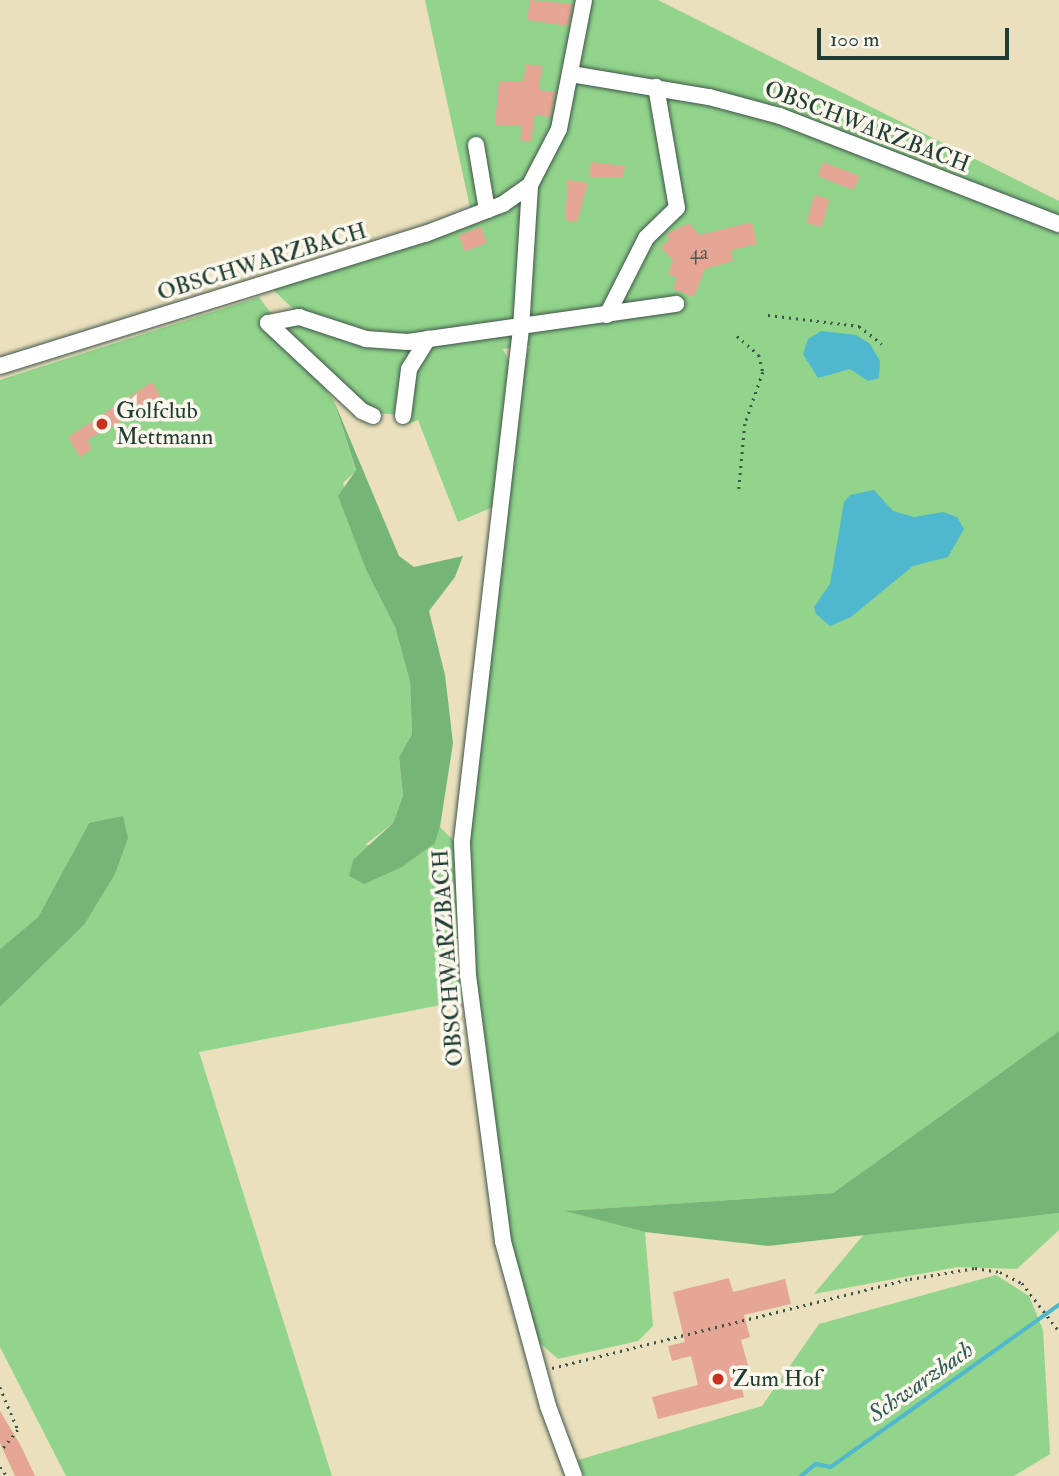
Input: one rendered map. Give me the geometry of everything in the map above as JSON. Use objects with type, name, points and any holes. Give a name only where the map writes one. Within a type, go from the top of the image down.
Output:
[{"type":"street","name":"OBSCHWARZBACH","points":[[574,1476],[538,1371],[503,1241],[468,975],[462,853],[521,329],[530,185],[559,130],[583,0]]},
{"type":"street","name":"OBSCHWARZBACH","points":[[571,74],[656,87],[780,116],[1059,224]]},
{"type":"street","points":[[607,315],[646,237],[677,208],[656,87]]},
{"type":"street","points":[[476,145],[487,211]]},
{"type":"street","name":"OBSCHWARZBACH","points":[[0,366],[269,285],[487,211],[530,185]]},
{"type":"street","points":[[373,416],[362,411],[268,323],[299,317],[366,339],[428,339],[521,329],[676,304]]},
{"type":"street","points":[[403,416],[409,369],[428,339]]},
{"type":"path","points":[[768,315],[859,326],[882,344]]},
{"type":"path","points":[[737,336],[760,355],[763,372],[746,424],[738,489]]},
{"type":"path","points":[[538,1371],[960,1270],[988,1269],[1011,1276],[1041,1302],[1059,1331]]},
{"type":"path","points":[[0,1387],[18,1430],[0,1452]]},
{"type":"path","points":[[0,1467],[7,1476]]},
{"type":"green space","points":[[425,0],[658,0],[1059,201],[1059,1031],[833,1193],[568,1211],[645,1232],[653,1326],[638,1341],[558,1359],[539,1342],[507,1238],[472,977],[469,841],[522,365],[530,345],[503,349],[511,365],[493,507],[458,522],[418,420],[408,424],[404,415],[374,413],[288,330],[294,321],[310,325],[265,282],[471,212]]},
{"type":"green space","points":[[259,297],[334,401],[356,471],[343,483],[367,572],[395,627],[410,682],[412,734],[399,757],[403,796],[393,823],[365,845],[435,843],[440,827],[454,841],[467,1000],[199,1052],[332,1476],[66,1476],[0,1347],[0,1007],[84,925],[89,823],[38,917],[0,949],[0,380]]},
{"type":"green space","points":[[334,401],[399,556],[414,567],[463,556],[455,577],[429,611],[445,675],[453,743],[440,827],[435,843],[402,867],[364,884],[349,876],[353,860],[393,823],[403,796],[399,757],[412,734],[410,682],[395,627],[367,572],[338,496],[356,470]]},
{"type":"green space","points":[[123,816],[128,838],[115,874],[84,925],[0,1007],[0,949],[38,917],[89,823]]},
{"type":"green space","points":[[1059,1031],[1059,1213],[768,1246],[645,1232],[565,1211],[833,1193]]},
{"type":"green space","points":[[1059,1213],[1059,1230],[1017,1269],[957,1267],[814,1294],[865,1233]]},
{"type":"green space","points":[[996,1275],[1029,1296],[1043,1330],[1050,1454],[1014,1476],[584,1476],[578,1460],[762,1406],[819,1324]]},
{"type":"water","points":[[821,331],[856,335],[870,344],[880,361],[879,378],[868,381],[850,369],[818,378],[803,354],[808,339]]},
{"type":"water","points":[[874,490],[893,511],[914,517],[943,512],[957,517],[964,529],[948,557],[913,566],[851,617],[830,626],[816,614],[814,607],[830,584],[844,502],[850,495]]},
{"type":"building","points":[[530,0],[573,4],[568,26],[527,20]]},
{"type":"building","points":[[526,64],[542,66],[539,90],[555,92],[551,117],[535,115],[531,142],[520,140],[522,126],[495,125],[499,81],[523,82]]},
{"type":"building","points":[[591,162],[625,166],[623,177],[589,178]]},
{"type":"building","points":[[823,162],[859,176],[854,190],[818,176]]},
{"type":"building","points":[[568,180],[588,183],[577,222],[565,220]]},
{"type":"building","points":[[814,195],[829,199],[822,227],[806,223]]},
{"type":"building","points":[[752,222],[757,244],[731,250],[733,261],[705,269],[694,297],[673,289],[677,278],[668,274],[673,261],[661,247],[670,239],[666,234],[689,223],[699,235]]},
{"type":"building","points":[[481,227],[487,243],[465,251],[459,236]]},
{"type":"building","name":"Golfclub Mettmann","points":[[152,382],[162,399],[87,440],[92,449],[80,457],[68,437]]},
{"type":"building","points":[[729,1278],[733,1292],[785,1279],[791,1304],[744,1315],[750,1337],[741,1340],[749,1369],[738,1372],[744,1397],[658,1419],[652,1397],[698,1385],[691,1356],[672,1361],[668,1346],[685,1342],[673,1292]]},
{"type":"building","points":[[0,1411],[35,1476],[15,1476],[0,1443]]},
{"type":"waterway","name":"Schwarzbach","points":[[801,1476],[816,1464],[831,1467],[1059,1305]]},
{"type":"place","name":"Golfclub Mettmann","points":[[102,424]]},
{"type":"place","name":"Zum Hof","points":[[718,1379]]}]
